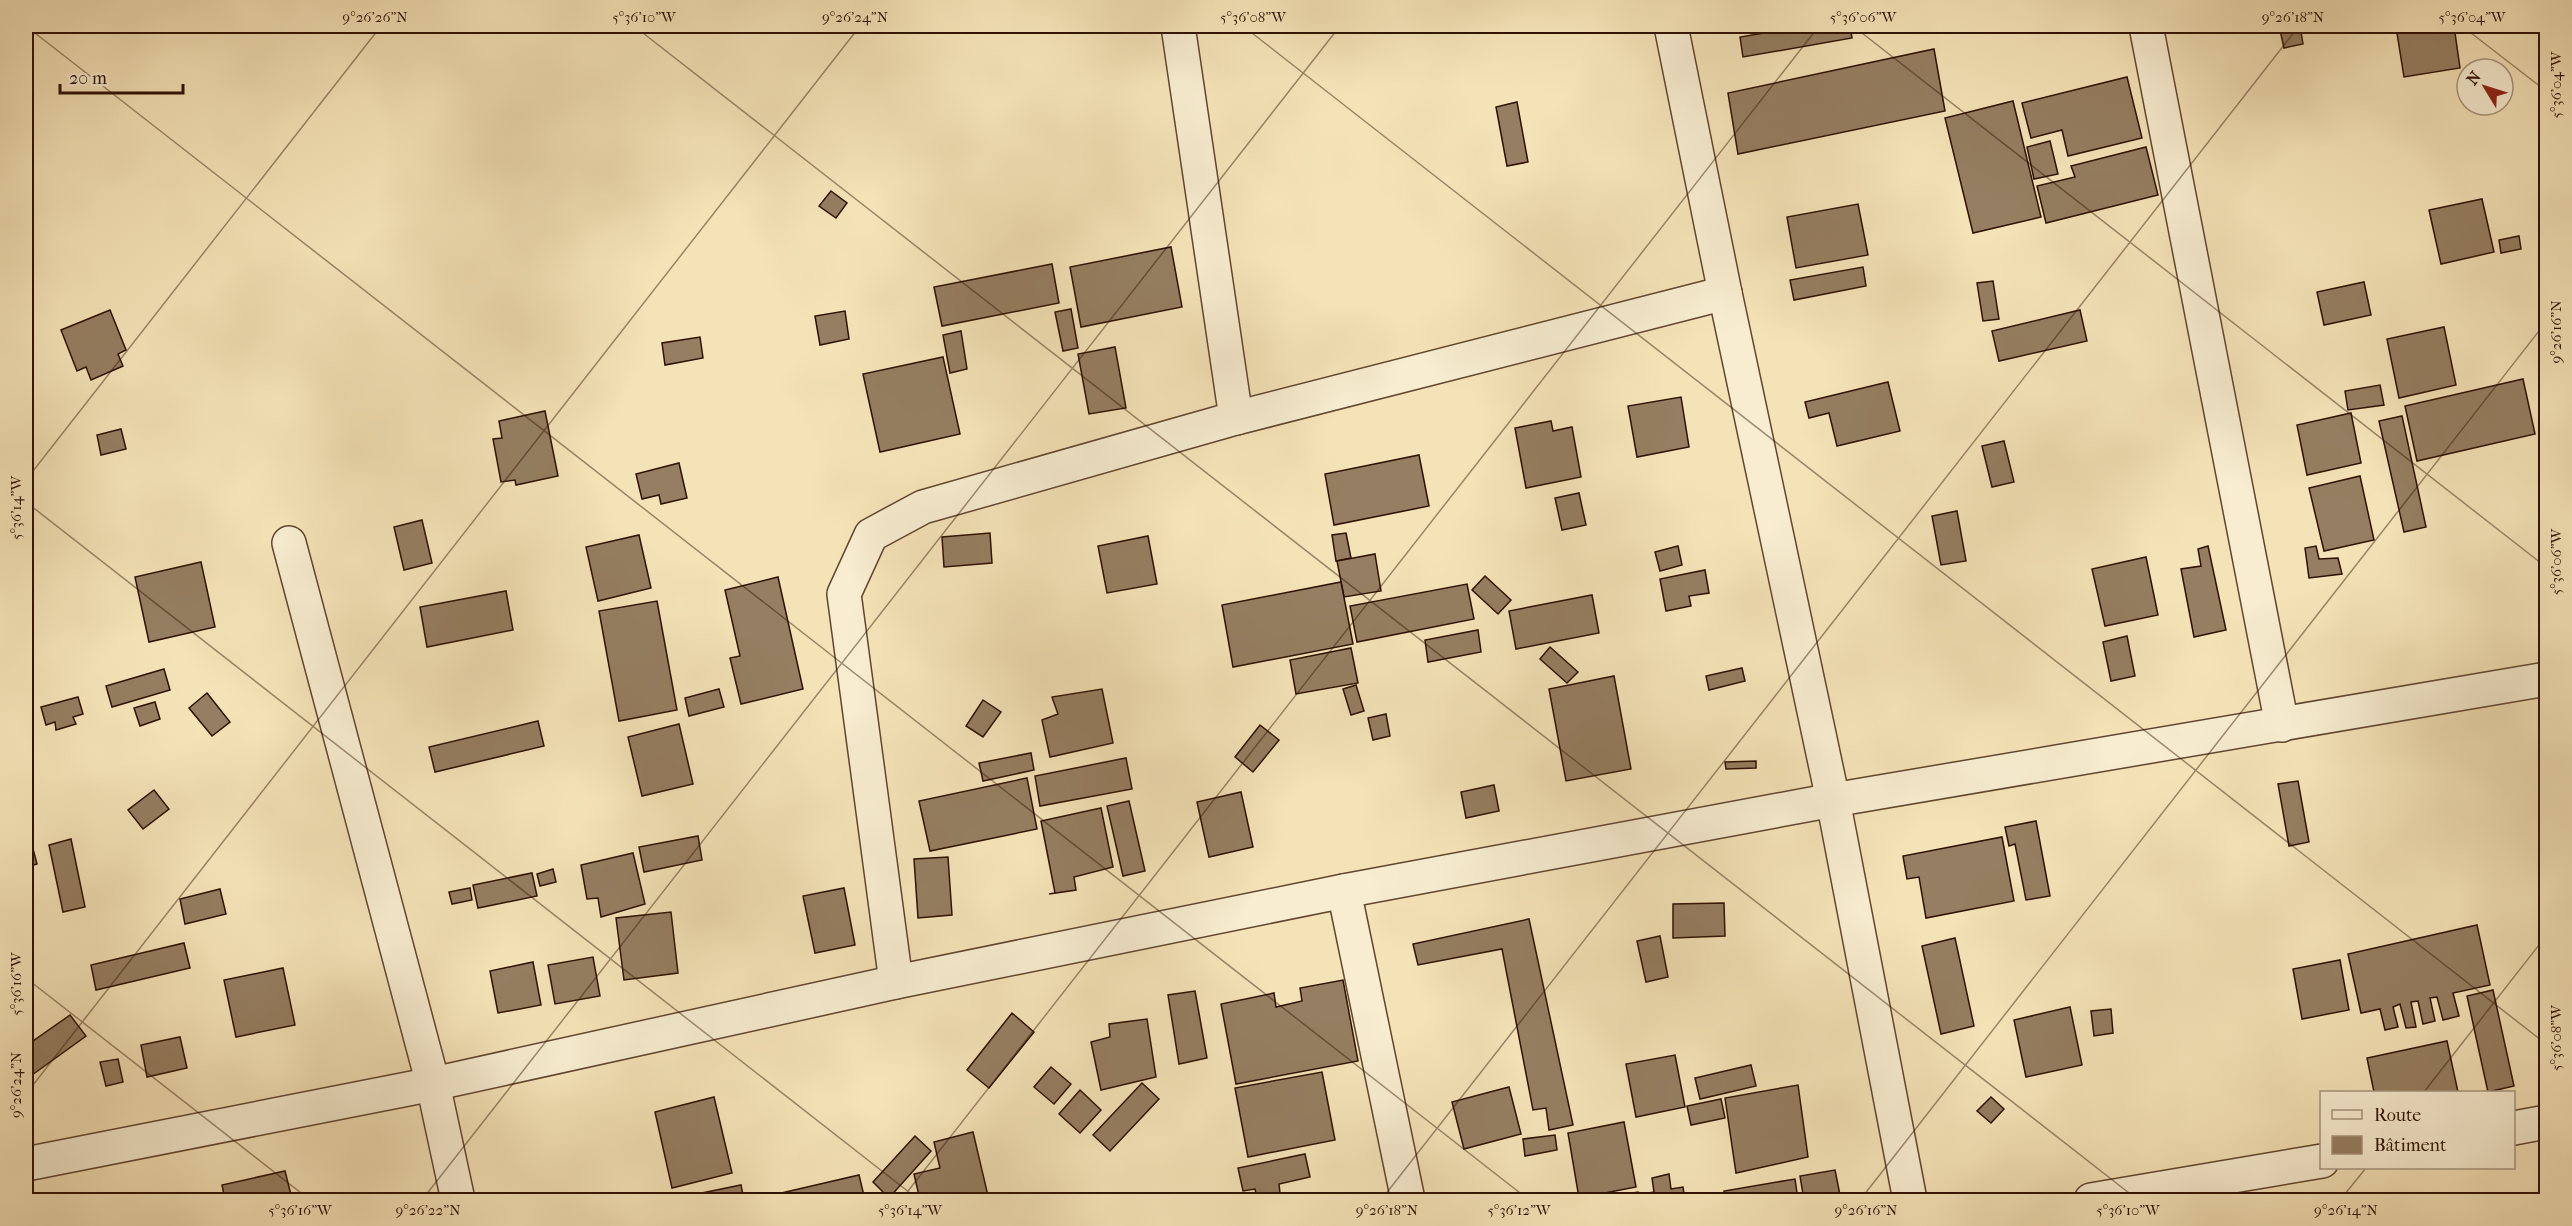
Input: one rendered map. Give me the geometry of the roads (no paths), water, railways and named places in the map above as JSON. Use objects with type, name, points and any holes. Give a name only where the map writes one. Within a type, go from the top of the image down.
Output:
[{"type":"street","points":[[1178,26],[1236,418]]},
{"type":"street","points":[[1671,26],[1725,293],[1833,800],[1910,1200]]},
{"type":"street","points":[[2146,26],[2282,725]]},
{"type":"street","points":[[896,982],[844,594],[871,535],[923,507],[1236,418],[1725,293]]},
{"type":"street","points":[[289,543],[433,1084],[458,1200]]},
{"type":"street","points":[[26,1164],[433,1084],[896,982],[1344,891],[1833,800],[2547,679]]},
{"type":"street","points":[[1344,891],[1408,1200]]},
{"type":"street","points":[[2515,1128],[2547,1122]]},
{"type":"street","points":[[2091,1200],[2320,1161]]}]
